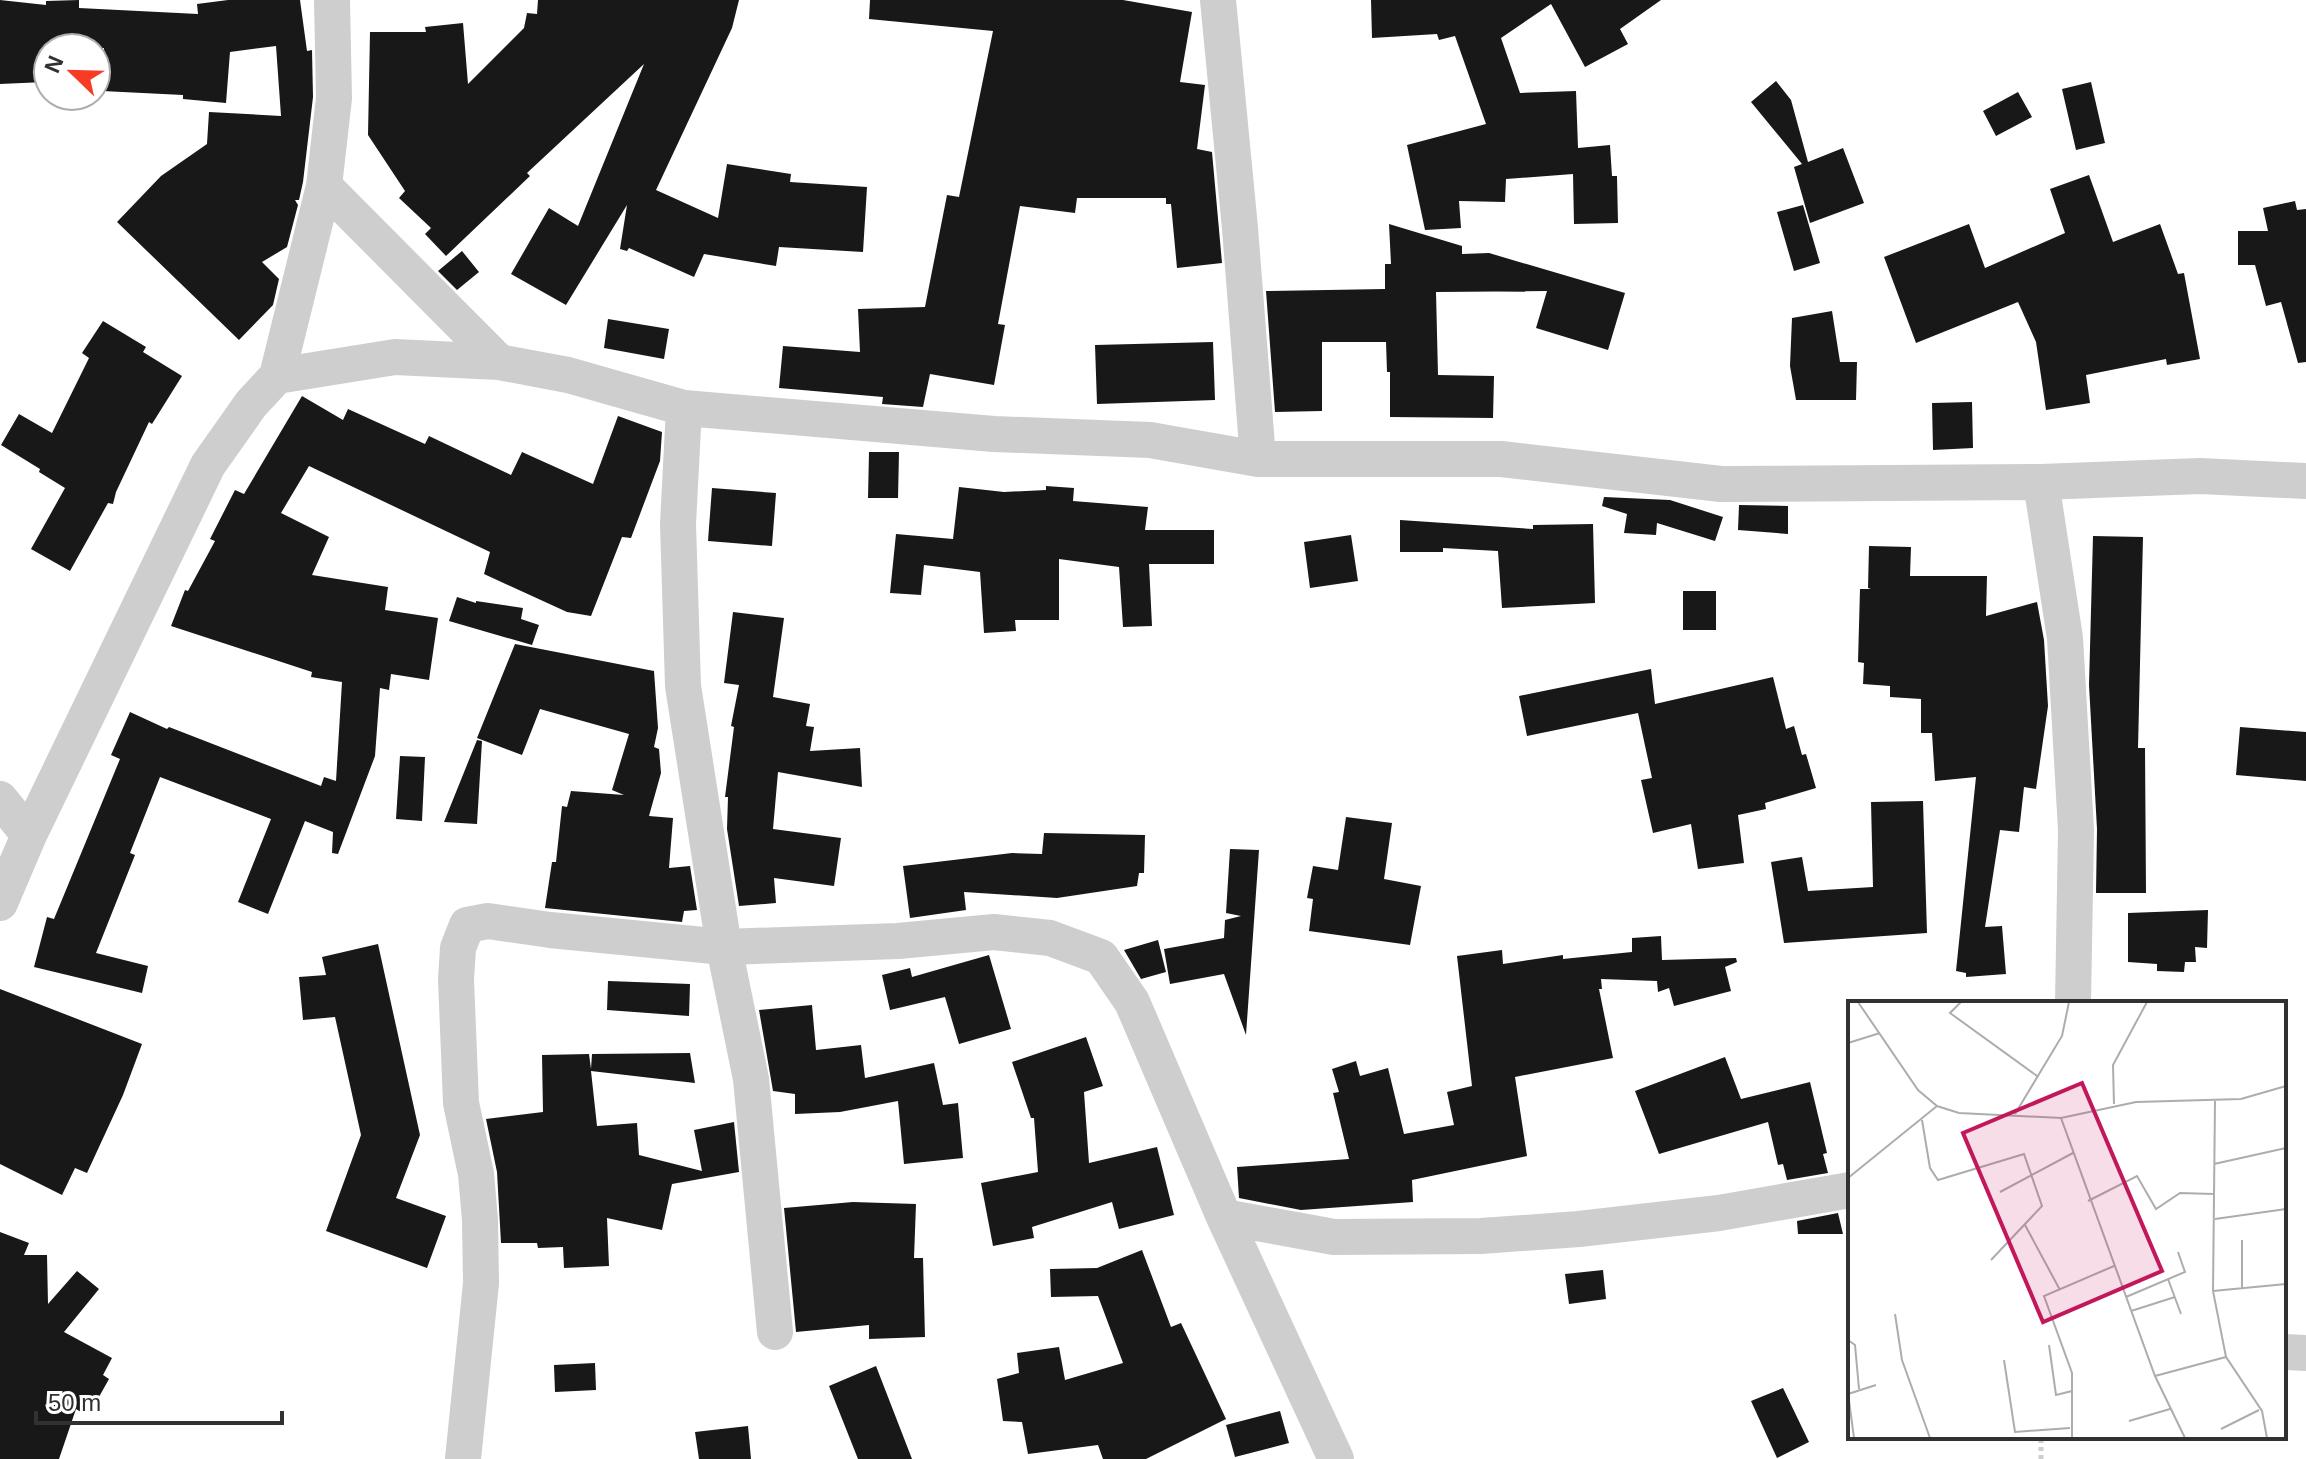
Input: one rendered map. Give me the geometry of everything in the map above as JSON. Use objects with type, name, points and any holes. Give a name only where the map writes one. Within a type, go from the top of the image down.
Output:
[{"type":"street","points":[[0,903],[29,835],[208,465],[251,404],[277,376],[324,186],[334,98],[332,0]]},
{"type":"street","points":[[1218,0],[1258,459]]},
{"type":"street","points":[[324,186],[499,362]]},
{"type":"street","points":[[277,376],[395,357],[499,362],[568,375],[684,408],[994,434],[1150,440],[1258,459],[1501,459],[1721,484],[2041,482],[2200,476],[2306,481]]},
{"type":"street","points":[[684,408],[678,524],[683,686],[724,947],[751,1079],[775,1332]]},
{"type":"street","points":[[2041,482],[2065,638],[2076,830],[2073,1001]]},
{"type":"street","points":[[0,799],[29,835]]},
{"type":"street","points":[[463,1459],[481,1283],[476,1174],[461,1103],[456,979],[458,948],[467,925],[488,921],[724,947],[898,941],[994,932],[1050,938],[1101,957],[1132,1002],[1224,1217],[1336,1459]]},
{"type":"street","points":[[1224,1217],[1334,1237],[1481,1236],[1579,1229],[1719,1213],[1848,1190]]},
{"type":"street","points":[[2286,1352],[2306,1353]]},
{"type":"building","points":[[0,0],[46,5],[46,1],[79,0],[79,8],[198,14],[197,4],[228,0],[300,0],[307,51],[312,50],[313,97],[303,182],[299,200],[295,200],[298,205],[287,247],[262,262],[279,279],[273,305],[239,340],[117,222],[161,176],[207,144],[209,112],[281,116],[276,46],[230,52],[226,103],[183,99],[183,95],[112,91],[112,32],[32,32],[32,83],[0,84]]},
{"type":"building","points":[[538,0],[739,0],[732,28],[656,190],[718,218],[727,164],[791,174],[790,182],[867,187],[863,252],[779,247],[776,266],[704,254],[694,277],[629,248],[627,251],[620,249],[627,205],[566,305],[511,274],[549,208],[578,226],[644,64],[527,173],[530,176],[446,256],[425,234],[431,228],[399,198],[405,191],[368,135],[370,32],[426,32],[425,27],[463,23],[468,84],[524,28],[527,13],[537,14]]},
{"type":"building","points":[[870,0],[1123,0],[1192,12],[1180,82],[1205,85],[1197,149],[1212,152],[1222,263],[1177,268],[1171,204],[1166,204],[1166,198],[1077,198],[1075,213],[1020,206],[998,324],[1005,325],[994,385],[930,374],[923,407],[882,404],[883,397],[779,388],[783,346],[860,352],[858,309],[925,307],[947,195],[959,197],[993,31],[869,19]]},
{"type":"building","points":[[1371,0],[1661,0],[1620,29],[1628,44],[1585,67],[1551,4],[1501,38],[1520,93],[1576,91],[1578,148],[1610,145],[1612,176],[1617,176],[1618,223],[1574,224],[1573,174],[1506,179],[1505,202],[1459,201],[1461,228],[1425,230],[1407,145],[1486,124],[1455,36],[1439,40],[1437,34],[1372,38]]},
{"type":"building","points":[[1776,81],[1791,100],[1808,162],[1843,148],[1864,203],[1810,223],[1794,167],[1802,164],[1751,102]]},
{"type":"building","points":[[2091,82],[2105,143],[2076,150],[2062,89]]},
{"type":"building","points":[[2018,92],[2032,117],[1996,136],[1983,111]]},
{"type":"building","points":[[2089,175],[2113,242],[2160,224],[2178,274],[2184,273],[2200,359],[2167,365],[2166,359],[2086,375],[2090,403],[2046,410],[2036,342],[2018,302],[1916,343],[1884,257],[1969,224],[1985,268],[2065,233],[2050,189]]},
{"type":"building","points":[[2295,201],[2297,210],[2306,209],[2306,362],[2298,363],[2281,302],[2266,306],[2255,265],[2238,265],[2238,231],[2268,231],[2263,208]]},
{"type":"building","points":[[1803,205],[1820,263],[1794,271],[1777,212]]},
{"type":"building","points":[[1389,224],[1462,246],[1462,254],[1489,253],[1625,293],[1608,350],[1536,328],[1547,291],[1436,292],[1438,375],[1494,376],[1493,418],[1390,417],[1386,342],[1322,342],[1322,411],[1275,412],[1266,291],[1385,289],[1385,264],[1391,264]]},
{"type":"building","points":[[462,251],[479,272],[457,290],[438,271]]},
{"type":"building","points":[[1832,311],[1840,362],[1857,362],[1856,400],[1796,400],[1790,366],[1792,318]]},
{"type":"building","points":[[608,319],[669,329],[664,359],[604,348]]},
{"type":"building","points":[[103,321],[146,347],[143,352],[182,376],[152,424],[149,422],[113,504],[108,503],[70,571],[31,549],[65,488],[1,445],[19,414],[52,433],[89,358],[82,353]]},
{"type":"building","points":[[1213,342],[1215,400],[1097,404],[1095,345]]},
{"type":"building","points":[[302,396],[343,420],[348,409],[425,444],[429,436],[511,475],[522,452],[593,484],[618,416],[662,432],[660,461],[631,538],[622,537],[591,616],[567,612],[484,574],[490,552],[309,466],[281,513],[329,537],[312,575],[388,587],[385,610],[438,618],[429,680],[391,674],[389,690],[380,688],[375,756],[338,854],[332,853],[333,832],[305,821],[268,914],[238,902],[271,819],[160,777],[130,853],[135,855],[96,953],[148,966],[142,993],[34,967],[47,917],[54,919],[120,759],[111,755],[130,712],[167,729],[169,727],[321,786],[324,777],[336,781],[342,682],[311,677],[312,672],[171,626],[185,590],[188,591],[215,541],[210,539],[235,490],[244,494]]},
{"type":"building","points":[[1972,402],[1973,448],[1933,450],[1932,403]]},
{"type":"building","points":[[869,452],[899,452],[898,498],[868,498]]},
{"type":"building","points":[[1046,486],[1074,488],[1073,501],[1148,507],[1145,530],[1214,530],[1214,564],[1149,564],[1152,626],[1123,627],[1119,567],[1059,559],[1059,620],[1015,620],[1016,631],[984,633],[980,572],[924,565],[921,595],[890,593],[896,534],[953,539],[959,487],[1004,492],[1046,490]]},
{"type":"building","points":[[712,488],[776,493],[772,546],[708,541]]},
{"type":"building","points":[[1604,497],[1670,500],[1723,517],[1715,541],[1657,523],[1656,535],[1624,533],[1627,514],[1602,506]]},
{"type":"building","points":[[1739,505],[1788,506],[1788,534],[1738,530]]},
{"type":"building","points":[[1400,520],[1533,529],[1533,525],[1593,524],[1595,603],[1502,608],[1498,551],[1443,548],[1443,552],[1400,552]]},
{"type":"building","points":[[1351,535],[1358,581],[1310,588],[1304,542]]},
{"type":"building","points":[[2093,536],[2143,537],[2138,748],[2145,748],[2146,893],[2096,893],[2097,829],[2089,685]]},
{"type":"building","points":[[1869,546],[1911,547],[1910,576],[1987,576],[1986,616],[2037,602],[2044,640],[2048,706],[2036,789],[2024,787],[2019,832],[2000,830],[1985,927],[2002,926],[2006,974],[1966,977],[1966,973],[1956,971],[1976,777],[1935,781],[1932,733],[1921,733],[1921,699],[1890,697],[1890,686],[1863,684],[1864,663],[1858,662],[1860,589],[1871,589],[1868,588]]},
{"type":"building","points":[[1683,591],[1716,591],[1716,630],[1683,630]]},
{"type":"building","points":[[457,597],[476,603],[523,608],[521,619],[539,625],[532,645],[449,621]]},
{"type":"building","points":[[733,612],[784,618],[773,697],[810,704],[806,726],[814,727],[810,751],[860,748],[862,787],[778,772],[773,829],[841,838],[834,886],[774,878],[776,903],[739,906],[727,829],[728,797],[725,797],[734,727],[731,726],[739,685],[724,683]]},
{"type":"building","points":[[515,644],[654,671],[658,728],[654,747],[659,749],[661,773],[649,816],[673,818],[669,868],[690,866],[697,910],[684,911],[682,922],[545,908],[552,862],[556,862],[562,806],[567,807],[571,791],[624,795],[612,790],[629,734],[540,709],[522,755],[477,738]]},
{"type":"building","points":[[1651,669],[1655,704],[1773,677],[1786,729],[1794,726],[1816,788],[1765,803],[1766,809],[1738,815],[1744,863],[1698,869],[1691,824],[1653,833],[1641,780],[1652,778],[1638,713],[1527,736],[1519,696]]},
{"type":"building","points":[[2240,727],[2306,732],[2306,781],[2236,775]]},
{"type":"building","points":[[477,740],[482,741],[477,824],[444,822]]},
{"type":"building","points":[[400,756],[425,757],[422,821],[396,819]]},
{"type":"building","points":[[1923,801],[1927,933],[1784,943],[1771,862],[1802,857],[1808,891],[1873,887],[1871,802]]},
{"type":"building","points":[[1346,817],[1392,823],[1384,879],[1421,886],[1410,945],[1309,931],[1313,899],[1307,898],[1313,866],[1338,870]]},
{"type":"building","points":[[1044,833],[1145,835],[1144,873],[1139,873],[1137,886],[1057,898],[964,892],[966,910],[910,918],[903,866],[1012,853],[1042,854]]},
{"type":"building","points":[[1230,849],[1259,850],[1246,1035],[1224,974],[1170,984],[1164,949],[1224,938],[1225,920],[1241,916],[1226,913]]},
{"type":"building","points":[[2208,910],[2207,948],[2195,947],[2196,962],[2185,962],[2184,972],[2157,971],[2157,964],[2128,962],[2128,913]]},
{"type":"building","points":[[1661,936],[1662,960],[1736,958],[1737,962],[1725,967],[1731,991],[1674,1006],[1669,988],[1658,992],[1657,981],[1601,979],[1602,989],[1599,989],[1613,1058],[1515,1077],[1527,1156],[1412,1180],[1413,1202],[1301,1210],[1239,1198],[1237,1167],[1349,1159],[1333,1093],[1339,1092],[1332,1069],[1356,1061],[1360,1076],[1388,1068],[1404,1134],[1454,1125],[1447,1092],[1472,1086],[1457,956],[1502,950],[1503,964],[1563,955],[1563,959],[1632,952],[1632,938]]},
{"type":"building","points":[[1158,940],[1166,972],[1141,979],[1124,950]]},
{"type":"building","points":[[378,944],[420,1135],[396,1198],[446,1216],[427,1268],[326,1231],[361,1135],[335,1017],[303,1020],[299,977],[326,975],[322,957]]},
{"type":"building","points":[[989,955],[1011,1029],[959,1044],[945,997],[890,1010],[882,975],[910,968],[912,977]]},
{"type":"building","points":[[608,981],[690,984],[689,1016],[607,1010]]},
{"type":"building","points":[[0,989],[142,1044],[123,1095],[87,1173],[75,1168],[62,1195],[0,1164]]},
{"type":"building","points":[[812,1005],[816,1050],[861,1045],[865,1078],[934,1063],[943,1105],[958,1103],[963,1158],[904,1164],[898,1101],[840,1112],[795,1114],[795,1094],[773,1091],[759,1010]]},
{"type":"building","points":[[1086,1037],[1103,1086],[1084,1092],[1089,1163],[1157,1147],[1174,1215],[1119,1229],[1112,1202],[1032,1227],[1034,1238],[993,1246],[981,1183],[1038,1172],[1034,1118],[1031,1118],[1012,1062]]},
{"type":"building","points":[[690,1053],[695,1083],[591,1071],[597,1126],[637,1123],[639,1155],[702,1171],[694,1130],[734,1122],[739,1172],[672,1184],[662,1230],[607,1218],[609,1266],[564,1268],[563,1247],[538,1248],[537,1243],[501,1243],[497,1172],[486,1119],[543,1112],[542,1055],[589,1054],[591,1069],[592,1054]]},
{"type":"building","points":[[1725,1057],[1741,1099],[1810,1082],[1827,1153],[1823,1154],[1828,1173],[1787,1180],[1783,1164],[1778,1165],[1768,1122],[1659,1154],[1635,1091]]},
{"type":"building","points":[[853,1202],[916,1204],[914,1258],[923,1258],[925,1337],[869,1339],[869,1325],[796,1332],[784,1208]]},
{"type":"building","points":[[1838,1213],[1843,1234],[1798,1234],[1797,1221]]},
{"type":"building","points":[[0,1232],[29,1243],[24,1255],[47,1255],[48,1304],[77,1271],[99,1289],[64,1332],[112,1358],[103,1375],[109,1379],[95,1404],[88,1400],[81,1412],[76,1409],[59,1459],[0,1459]]},
{"type":"building","points":[[1142,1250],[1171,1327],[1181,1323],[1226,1419],[1146,1459],[1103,1459],[1098,1445],[1028,1454],[1022,1422],[1003,1421],[997,1379],[1019,1373],[1017,1353],[1059,1347],[1065,1380],[1123,1363],[1098,1296],[1051,1297],[1050,1269],[1097,1268]]},
{"type":"building","points":[[1603,1270],[1606,1299],[1569,1304],[1565,1274]]},
{"type":"building","points":[[595,1363],[596,1390],[555,1392],[554,1365]]},
{"type":"building","points":[[876,1366],[912,1459],[858,1459],[829,1386]]},
{"type":"building","points":[[1783,1388],[1809,1442],[1777,1458],[1751,1401]]},
{"type":"building","points":[[1280,1411],[1289,1443],[1235,1457],[1226,1425]]},
{"type":"building","points":[[748,1426],[751,1459],[699,1459],[695,1432]]}]
